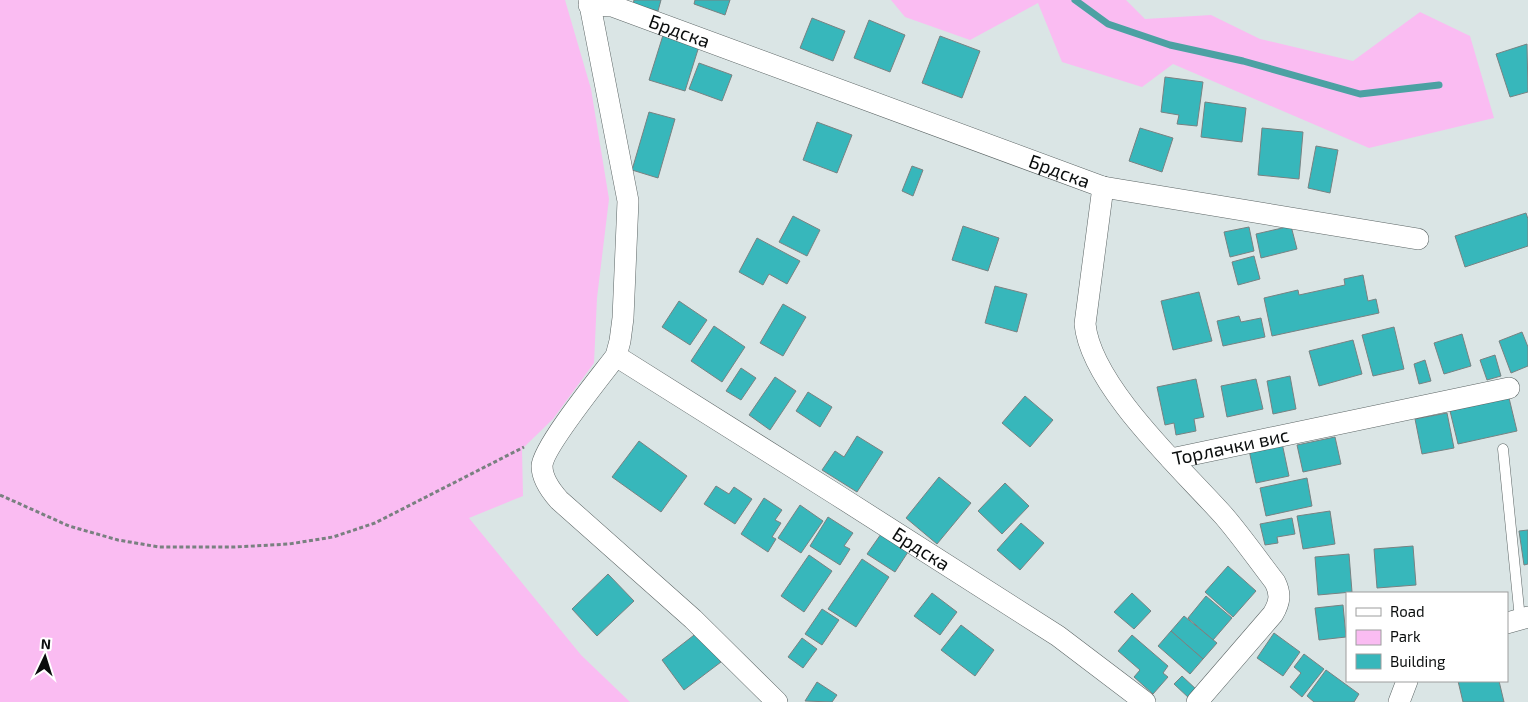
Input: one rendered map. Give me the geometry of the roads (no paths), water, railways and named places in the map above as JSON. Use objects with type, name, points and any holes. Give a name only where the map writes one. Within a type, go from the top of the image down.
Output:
[{"type":"street","name":"Брдска","points":[[777,702],[693,619],[559,500],[551,491],[543,473],[544,457],[557,435],[616,356],[623,318],[628,201],[589,2],[612,6],[1103,186],[1418,239]]},
{"type":"street","name":"Брдска","points":[[1103,186],[1087,300],[1086,336],[1097,363],[1108,381],[1171,459]]},
{"type":"street","name":"Брдска","points":[[616,356],[1058,636],[1144,702]]},
{"type":"street","name":"Торлачки вис","points":[[1171,459],[1509,388]]},
{"type":"street","name":"Торлачки вис","points":[[1171,459],[1225,517],[1275,582],[1280,598],[1274,614],[1197,702]]},
{"type":"street","points":[[1399,702],[1407,682]]},
{"type":"lane","points":[[1503,449],[1518,620]]},
{"type":"waterway","points":[[1075,0],[1108,24],[1170,45],[1243,61],[1360,94],[1439,85]]}]
